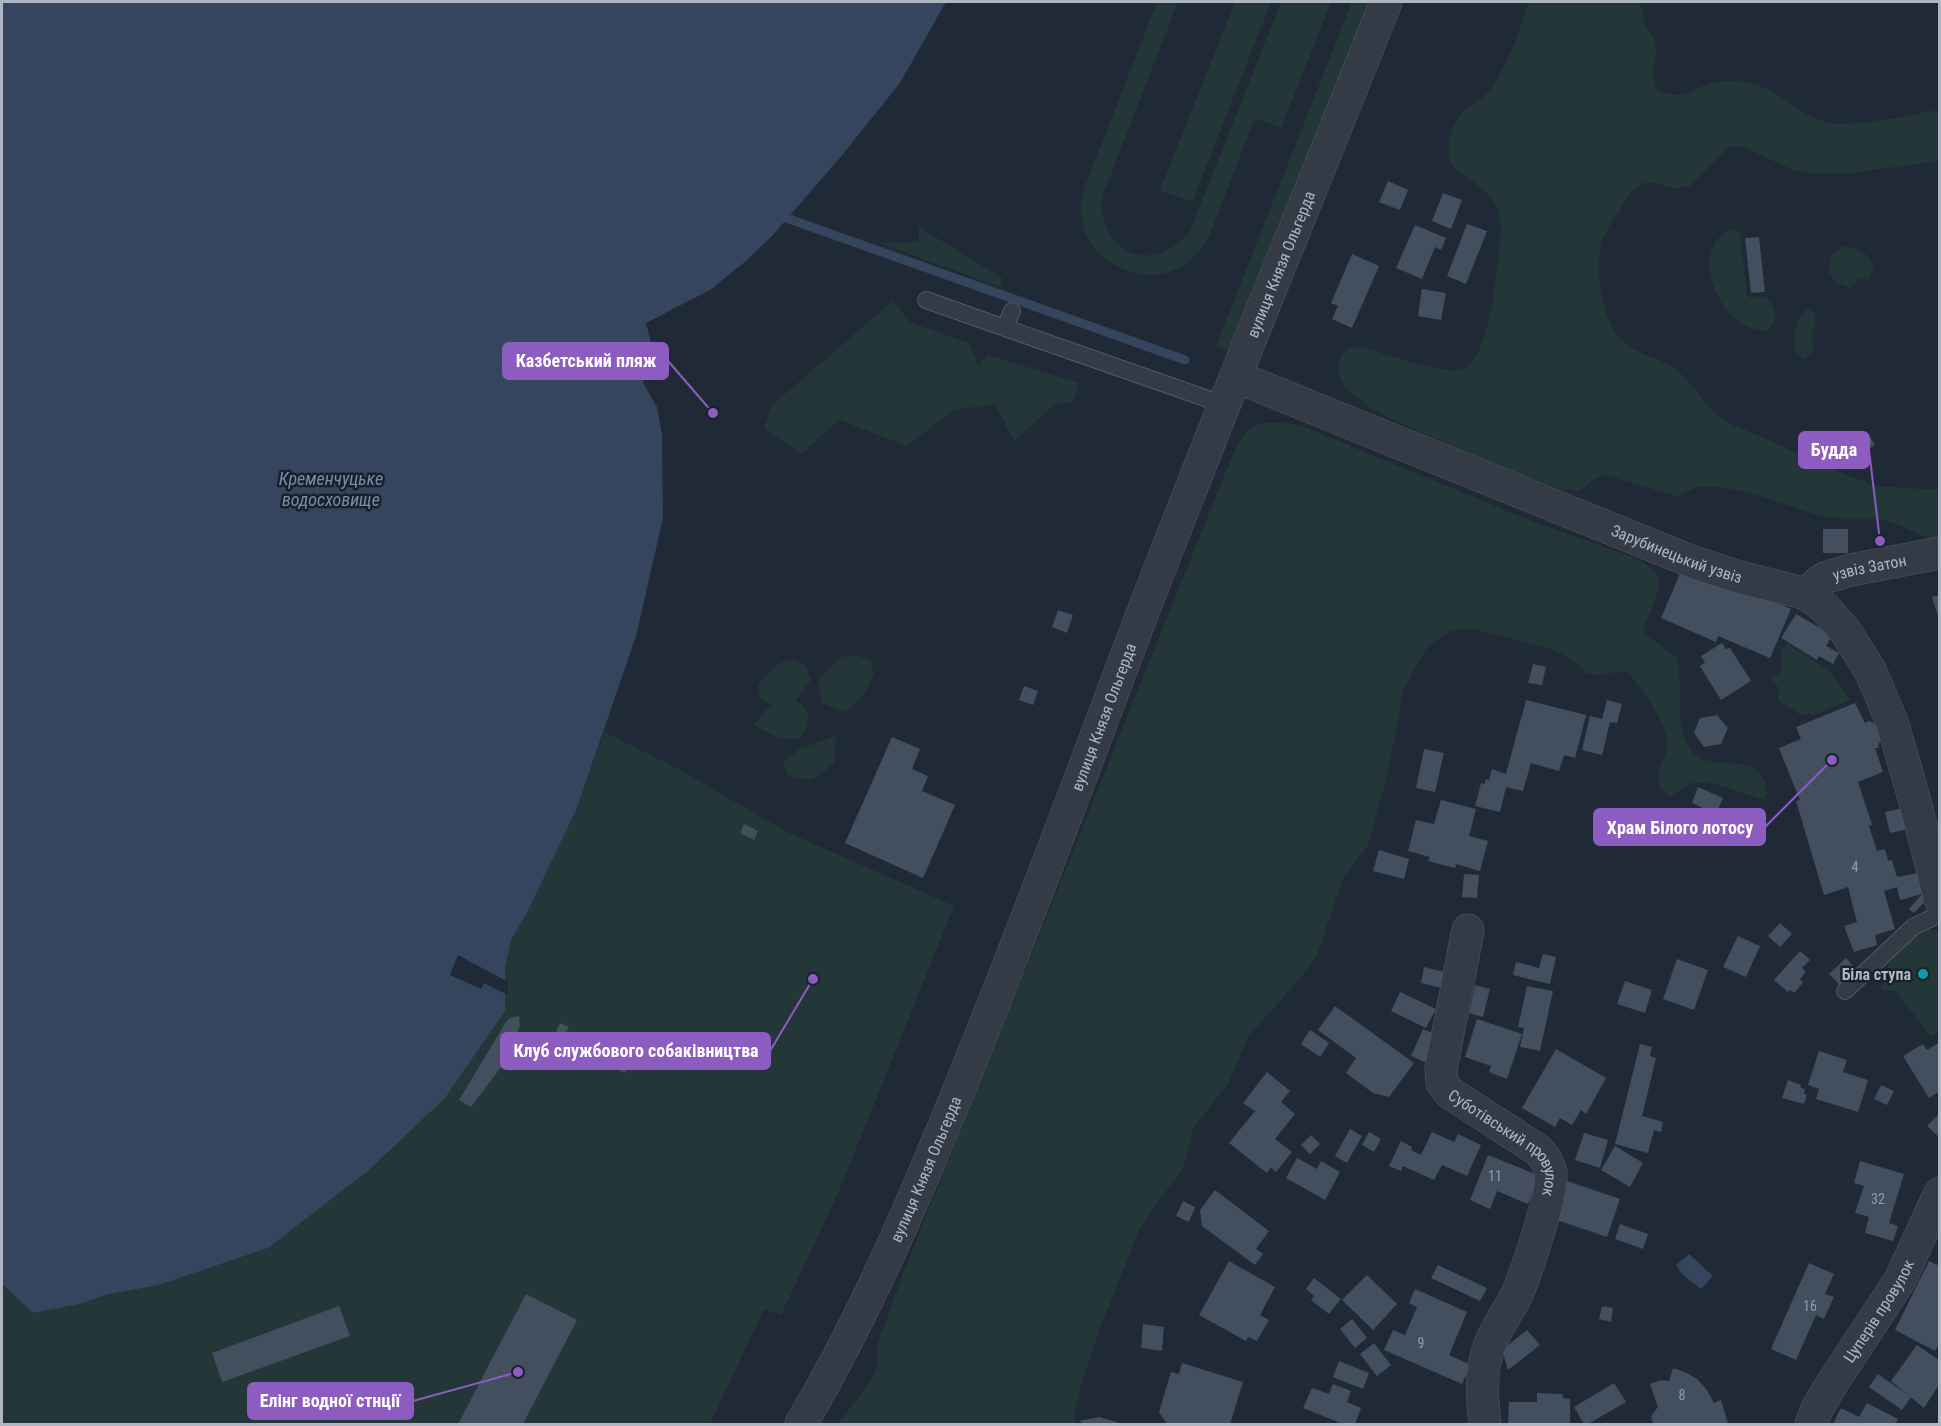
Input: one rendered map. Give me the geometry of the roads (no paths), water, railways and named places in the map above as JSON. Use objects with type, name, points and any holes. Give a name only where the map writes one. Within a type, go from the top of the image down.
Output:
[{"type":"street","name":"вулиця Князя Ольгерда","points":[[801,1425],[870,1295],[955,1098],[1023,930],[1182,509],[1386,2]]},
{"type":"street","name":"Зарубинецький узвіз","points":[[1237,377],[1686,559],[1729,574],[1807,594],[1825,608],[1846,632],[1871,672],[1882,697],[1902,755],[1940,899]]},
{"type":"street","name":"узвіз Затон","points":[[1807,594],[1827,577],[1851,570],[1940,553]]},
{"type":"street","name":"Суботівський провулок","points":[[1468,930],[1441,1069],[1442,1083],[1450,1093],[1538,1149],[1547,1161],[1551,1176],[1549,1192],[1527,1266],[1515,1298],[1489,1348],[1483,1372],[1485,1425]]},
{"type":"street","name":"Цуперів провулок","points":[[1811,1425],[1827,1393],[1900,1280],[1940,1193]]},
{"type":"lane","points":[[926,300],[1225,405]]},
{"type":"lane","points":[[1005,328],[1012,311]]},
{"type":"lane","points":[[1845,991],[1913,927],[1940,914]]},
{"type":"water","name":"Кременчуцьке водосховище","points":[[2,2],[946,2],[900,83],[838,160],[772,236],[710,290],[646,323],[653,351],[643,383],[657,407],[662,435],[663,518],[636,636],[577,808],[528,911],[511,940],[505,967],[505,1011],[445,1098],[369,1170],[268,1248],[159,1285],[105,1295],[80,1304],[33,1313],[2,1284]]},
{"type":"water","points":[[1689,1254],[1713,1276],[1701,1289],[1683,1275],[1676,1265]]},
{"type":"waterway","points":[[775,214],[1185,360]]},
{"type":"place","name":"Казбетський пляж","points":[[713,413]]},
{"type":"place","name":"Будда","points":[[1880,541]]},
{"type":"place","name":"Храм Білого лотосу","points":[[1832,760]]},
{"type":"place","name":"Біла ступа","points":[[1923,974]]},
{"type":"place","name":"Клуб службового собаківництва","points":[[813,979]]},
{"type":"place","name":"Елінг водної стнції","points":[[518,1372]]}]
